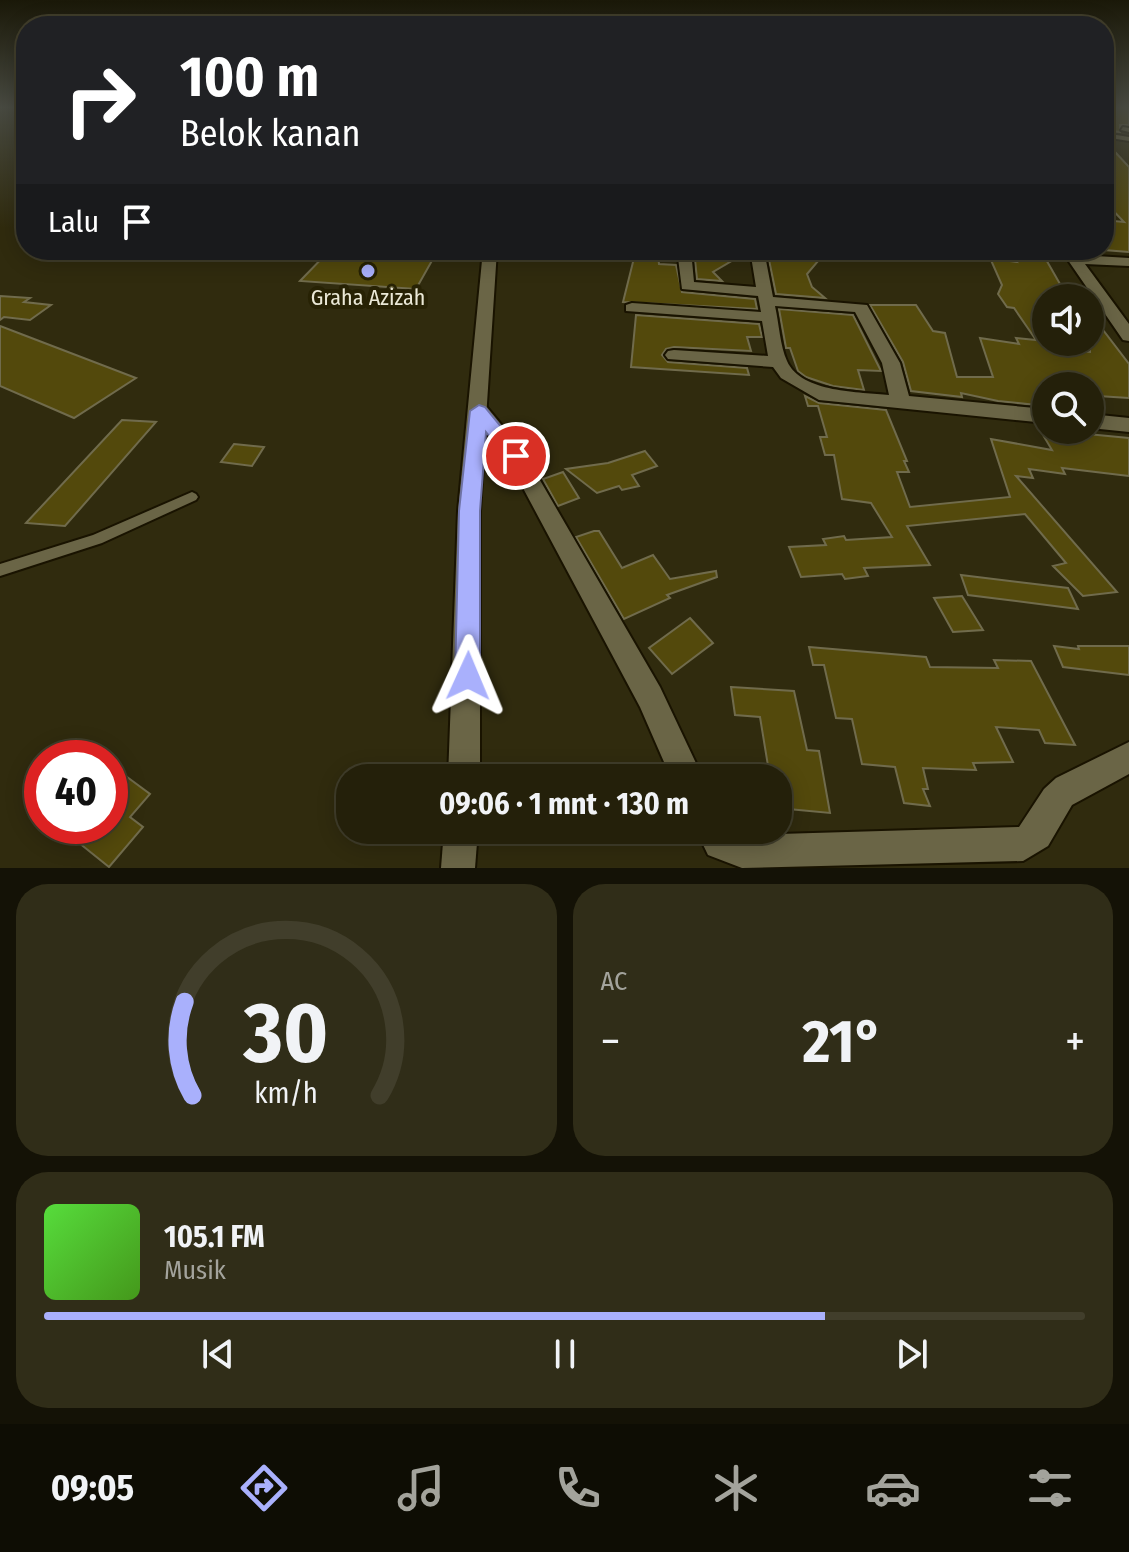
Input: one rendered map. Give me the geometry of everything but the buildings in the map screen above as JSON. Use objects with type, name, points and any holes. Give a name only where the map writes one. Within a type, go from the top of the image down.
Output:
[{"type":"street","points":[[464,764],[469,511],[489,260]]},
{"type":"street","points":[[685,260],[687,286],[766,303]]},
{"type":"street","points":[[759,260],[778,362],[787,374],[819,394],[1032,414]]},
{"type":"street","points":[[1075,260],[1129,335]]},
{"type":"street","points":[[632,308],[766,303],[861,308],[891,363],[900,400]]},
{"type":"street","points":[[674,355],[778,362]]},
{"type":"street","points":[[479,411],[516,456],[650,697],[681,764]]},
{"type":"street","points":[[1104,422],[1129,425]]},
{"type":"street","points":[[723,844],[745,852],[1023,844],[1037,837],[1052,804],[1064,792],[1129,757]]},
{"type":"street","points":[[458,868],[460,844]]},
{"type":"lane","points":[[0,570],[97,539],[192,497]]},
{"type":"place","name":"Graha Azizah","points":[[368,271]]},
{"type":"route","points":[[468,676],[469,511],[479,411],[516,456]]}]
